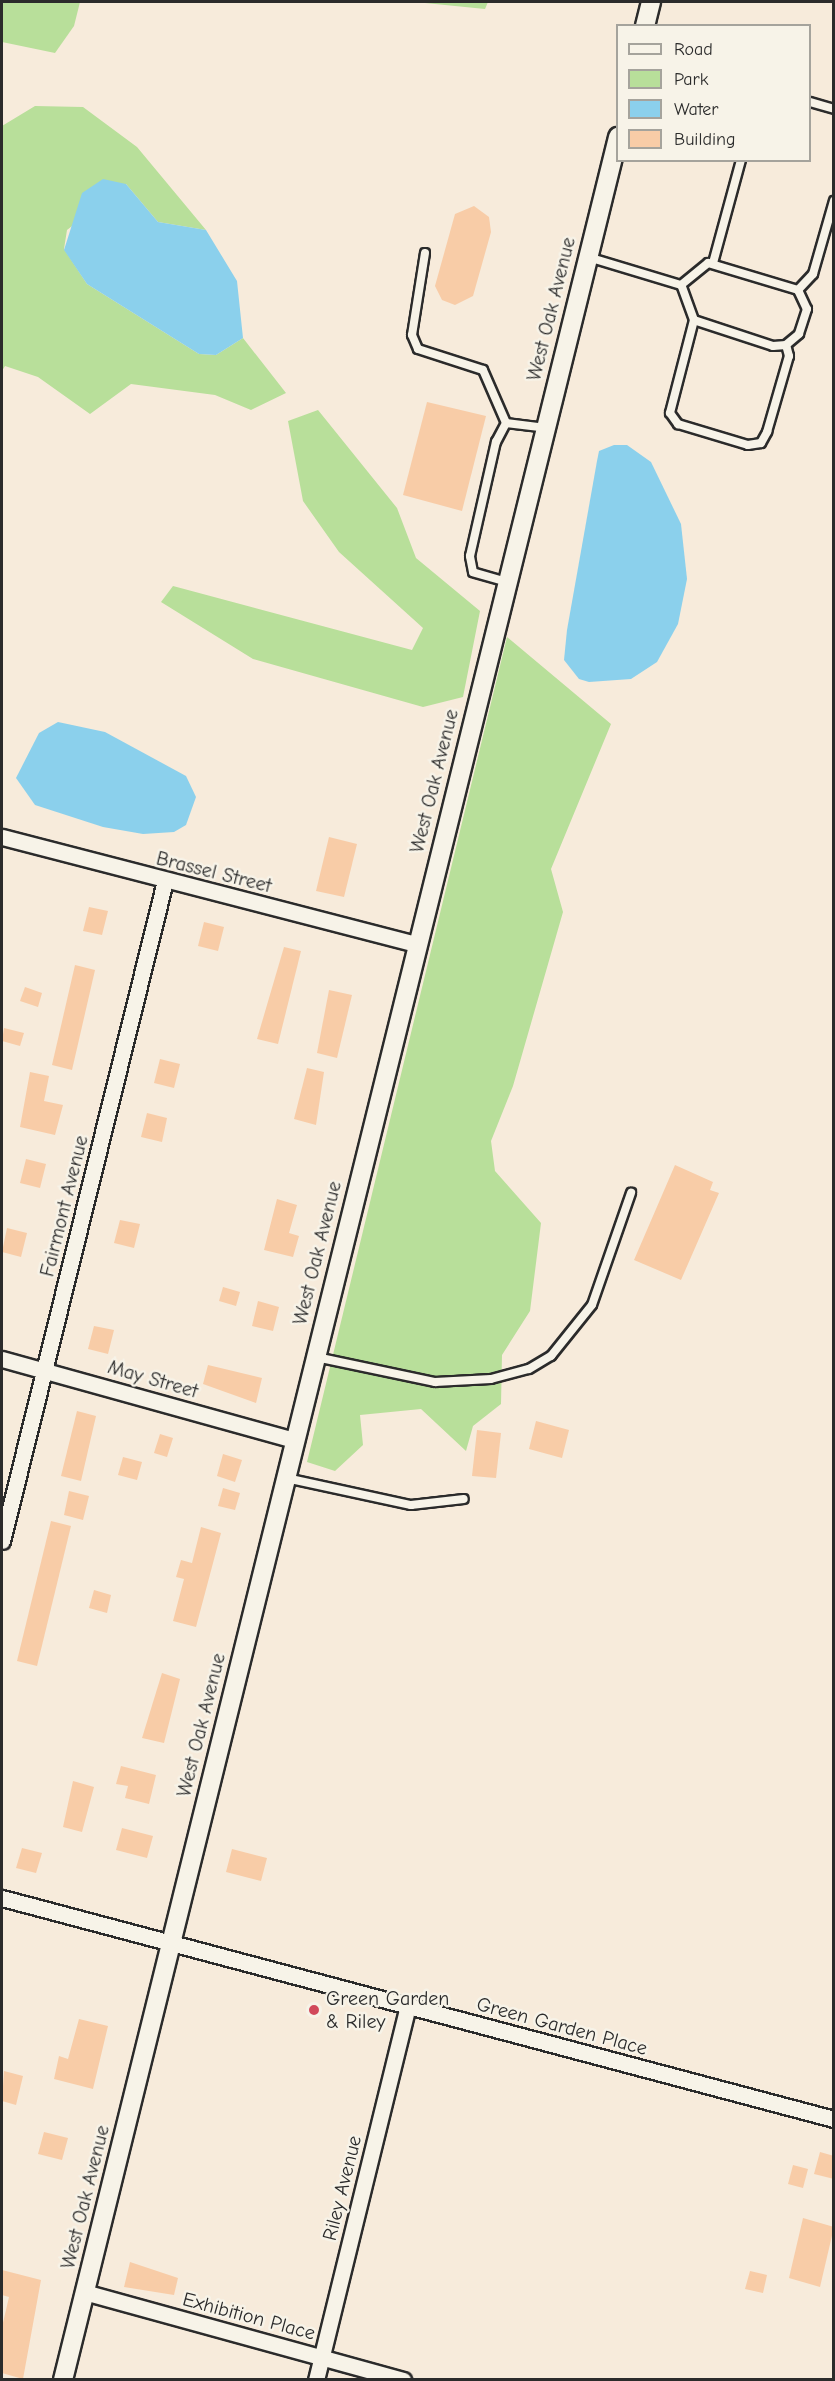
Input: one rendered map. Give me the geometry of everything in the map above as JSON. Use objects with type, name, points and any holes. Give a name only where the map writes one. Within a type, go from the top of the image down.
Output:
[{"type":"street","points":[[646,24],[651,2]]},
{"type":"street","name":"West Oak Avenue","points":[[63,2379],[544,428],[616,145]]},
{"type":"street","name":"Brassel Street","points":[[2,837],[165,881],[417,944]]},
{"type":"street","name":"Fairmont Avenue","points":[[2,1541],[165,881]]},
{"type":"street","name":"May Street","points":[[2,1359],[294,1440]]},
{"type":"street","name":"Green Garden Place","points":[[2,1898],[834,2120]]},
{"type":"street","name":"Riley Avenue","points":[[316,2379],[408,2006]]},
{"type":"street","name":"Exhibition Place","points":[[84,2292],[403,2379]]},
{"type":"lane","points":[[811,102],[834,109]]},
{"type":"lane","points":[[713,263],[740,162]]},
{"type":"lane","points":[[798,290],[813,274],[834,201]]},
{"type":"lane","points":[[425,253],[412,335],[418,350],[483,370],[506,423],[470,556],[472,572],[507,582]]},
{"type":"lane","points":[[587,256],[681,285]]},
{"type":"lane","points":[[681,285],[690,274],[713,263],[798,290],[807,309],[799,334],[786,345]]},
{"type":"lane","points":[[681,285],[694,320],[670,413],[678,424],[748,446],[761,443],[767,432],[789,356],[786,345]]},
{"type":"lane","points":[[694,320],[786,345]]},
{"type":"lane","points":[[506,423],[544,428]]},
{"type":"lane","points":[[315,1357],[435,1382],[491,1379],[529,1369],[551,1356],[592,1305],[631,1193]]},
{"type":"lane","points":[[285,1478],[411,1505],[464,1499]]},
{"type":"green space","points":[[2,2],[80,2],[74,26],[55,53],[2,42]]},
{"type":"green space","points":[[415,2],[488,2],[485,9]]},
{"type":"green space","points":[[35,106],[83,107],[137,147],[206,230],[158,222],[126,184],[67,230],[64,249],[87,284],[199,354],[216,355],[243,338],[286,393],[251,410],[215,395],[131,384],[90,414],[38,377],[5,366],[2,371],[2,126]]},
{"type":"green space","points":[[318,410],[397,508],[416,558],[480,611],[463,697],[423,707],[253,659],[161,602],[173,586],[412,650],[423,628],[339,552],[303,501],[288,421]]},
{"type":"green space","points":[[507,637],[611,724],[551,869],[563,912],[513,1086],[491,1141],[495,1171],[541,1223],[530,1311],[502,1355],[501,1404],[473,1426],[466,1451],[421,1409],[360,1415],[363,1445],[335,1471],[307,1462]]},
{"type":"water","points":[[103,179],[126,184],[158,222],[206,230],[237,281],[243,338],[216,355],[199,354],[87,284],[64,250],[82,193]]},
{"type":"water","points":[[614,445],[627,445],[651,462],[681,524],[687,579],[678,624],[657,662],[631,679],[589,682],[579,679],[564,660],[567,630],[599,451]]},
{"type":"water","points":[[58,722],[105,732],[186,776],[196,797],[186,825],[174,832],[143,834],[103,827],[35,805],[16,778],[39,733]]},
{"type":"building","points":[[474,206],[489,217],[491,232],[473,296],[455,305],[442,300],[435,286],[455,214]]},
{"type":"building","points":[[427,402],[486,416],[462,511],[403,495]]},
{"type":"building","points":[[329,837],[357,844],[344,897],[316,891]]},
{"type":"building","points":[[89,907],[108,911],[102,935],[83,931]]},
{"type":"building","points":[[204,922],[224,927],[218,951],[198,946]]},
{"type":"building","points":[[284,947],[301,951],[278,1044],[257,1039]]},
{"type":"building","points":[[75,965],[95,970],[72,1070],[52,1065]]},
{"type":"building","points":[[25,987],[42,993],[38,1007],[20,1001]]},
{"type":"building","points":[[329,990],[352,995],[337,1058],[317,1053]]},
{"type":"building","points":[[4,1028],[24,1033],[20,1046],[2,1041]]},
{"type":"building","points":[[160,1059],[180,1064],[174,1088],[154,1083]]},
{"type":"building","points":[[307,1068],[324,1072],[316,1125],[294,1119]]},
{"type":"building","points":[[30,1072],[49,1076],[44,1101],[63,1105],[55,1135],[20,1127]]},
{"type":"building","points":[[147,1113],[167,1118],[162,1142],[141,1137]]},
{"type":"building","points":[[26,1159],[46,1164],[40,1188],[20,1183]]},
{"type":"building","points":[[675,1165],[713,1182],[710,1190],[719,1193],[681,1280],[634,1260]]},
{"type":"building","points":[[277,1199],[297,1205],[289,1233],[299,1236],[293,1257],[264,1250]]},
{"type":"building","points":[[120,1220],[140,1224],[134,1248],[114,1243]]},
{"type":"building","points":[[7,1228],[27,1233],[21,1257],[2,1252]]},
{"type":"building","points":[[223,1287],[240,1292],[236,1306],[219,1301]]},
{"type":"building","points":[[258,1301],[279,1307],[273,1331],[252,1326]]},
{"type":"building","points":[[94,1326],[114,1330],[108,1354],[88,1349]]},
{"type":"building","points":[[208,1365],[262,1378],[256,1403],[203,1384]]},
{"type":"building","points":[[77,1411],[96,1416],[81,1481],[61,1476]]},
{"type":"building","points":[[536,1421],[569,1430],[562,1458],[529,1449]]},
{"type":"building","points":[[477,1430],[501,1433],[496,1478],[472,1476]]},
{"type":"building","points":[[160,1434],[173,1438],[167,1457],[154,1453]]},
{"type":"building","points":[[223,1454],[242,1460],[235,1482],[217,1476]]},
{"type":"building","points":[[123,1457],[142,1462],[137,1480],[118,1475]]},
{"type":"building","points":[[223,1488],[240,1493],[235,1510],[218,1506]]},
{"type":"building","points":[[69,1491],[89,1496],[83,1520],[64,1515]]},
{"type":"building","points":[[51,1521],[71,1526],[37,1666],[17,1661]]},
{"type":"building","points":[[201,1527],[221,1533],[196,1627],[173,1621],[184,1579],[176,1577],[181,1560],[192,1563]]},
{"type":"building","points":[[94,1590],[111,1595],[107,1613],[89,1608]]},
{"type":"building","points":[[162,1673],[180,1679],[164,1743],[142,1738]]},
{"type":"building","points":[[121,1766],[156,1775],[149,1804],[125,1798],[128,1786],[116,1784]]},
{"type":"building","points":[[73,1781],[94,1787],[82,1832],[63,1827]]},
{"type":"building","points":[[122,1828],[153,1836],[147,1858],[116,1850]]},
{"type":"building","points":[[22,1848],[42,1853],[36,1873],[16,1868]]},
{"type":"building","points":[[232,1849],[267,1858],[261,1881],[226,1872]]},
{"type":"building","points":[[79,2019],[108,2026],[93,2089],[54,2079],[59,2056],[68,2059]]},
{"type":"building","points":[[4,2071],[23,2076],[16,2105],[2,2101]]},
{"type":"building","points":[[44,2132],[68,2138],[62,2160],[38,2154]]},
{"type":"building","points":[[820,2152],[834,2156],[834,2179],[814,2174]]},
{"type":"building","points":[[793,2165],[808,2169],[803,2188],[788,2184]]},
{"type":"building","points":[[803,2218],[834,2227],[820,2287],[789,2278]]},
{"type":"building","points":[[130,2262],[178,2278],[174,2295],[124,2287]]},
{"type":"building","points":[[2,2270],[41,2280],[23,2379],[2,2373],[2,2327],[9,2297],[2,2295]]},
{"type":"building","points":[[750,2271],[767,2275],[763,2293],[745,2289]]},
{"type":"place","name":"Green Garden & Riley","points":[[314,2010]]}]
